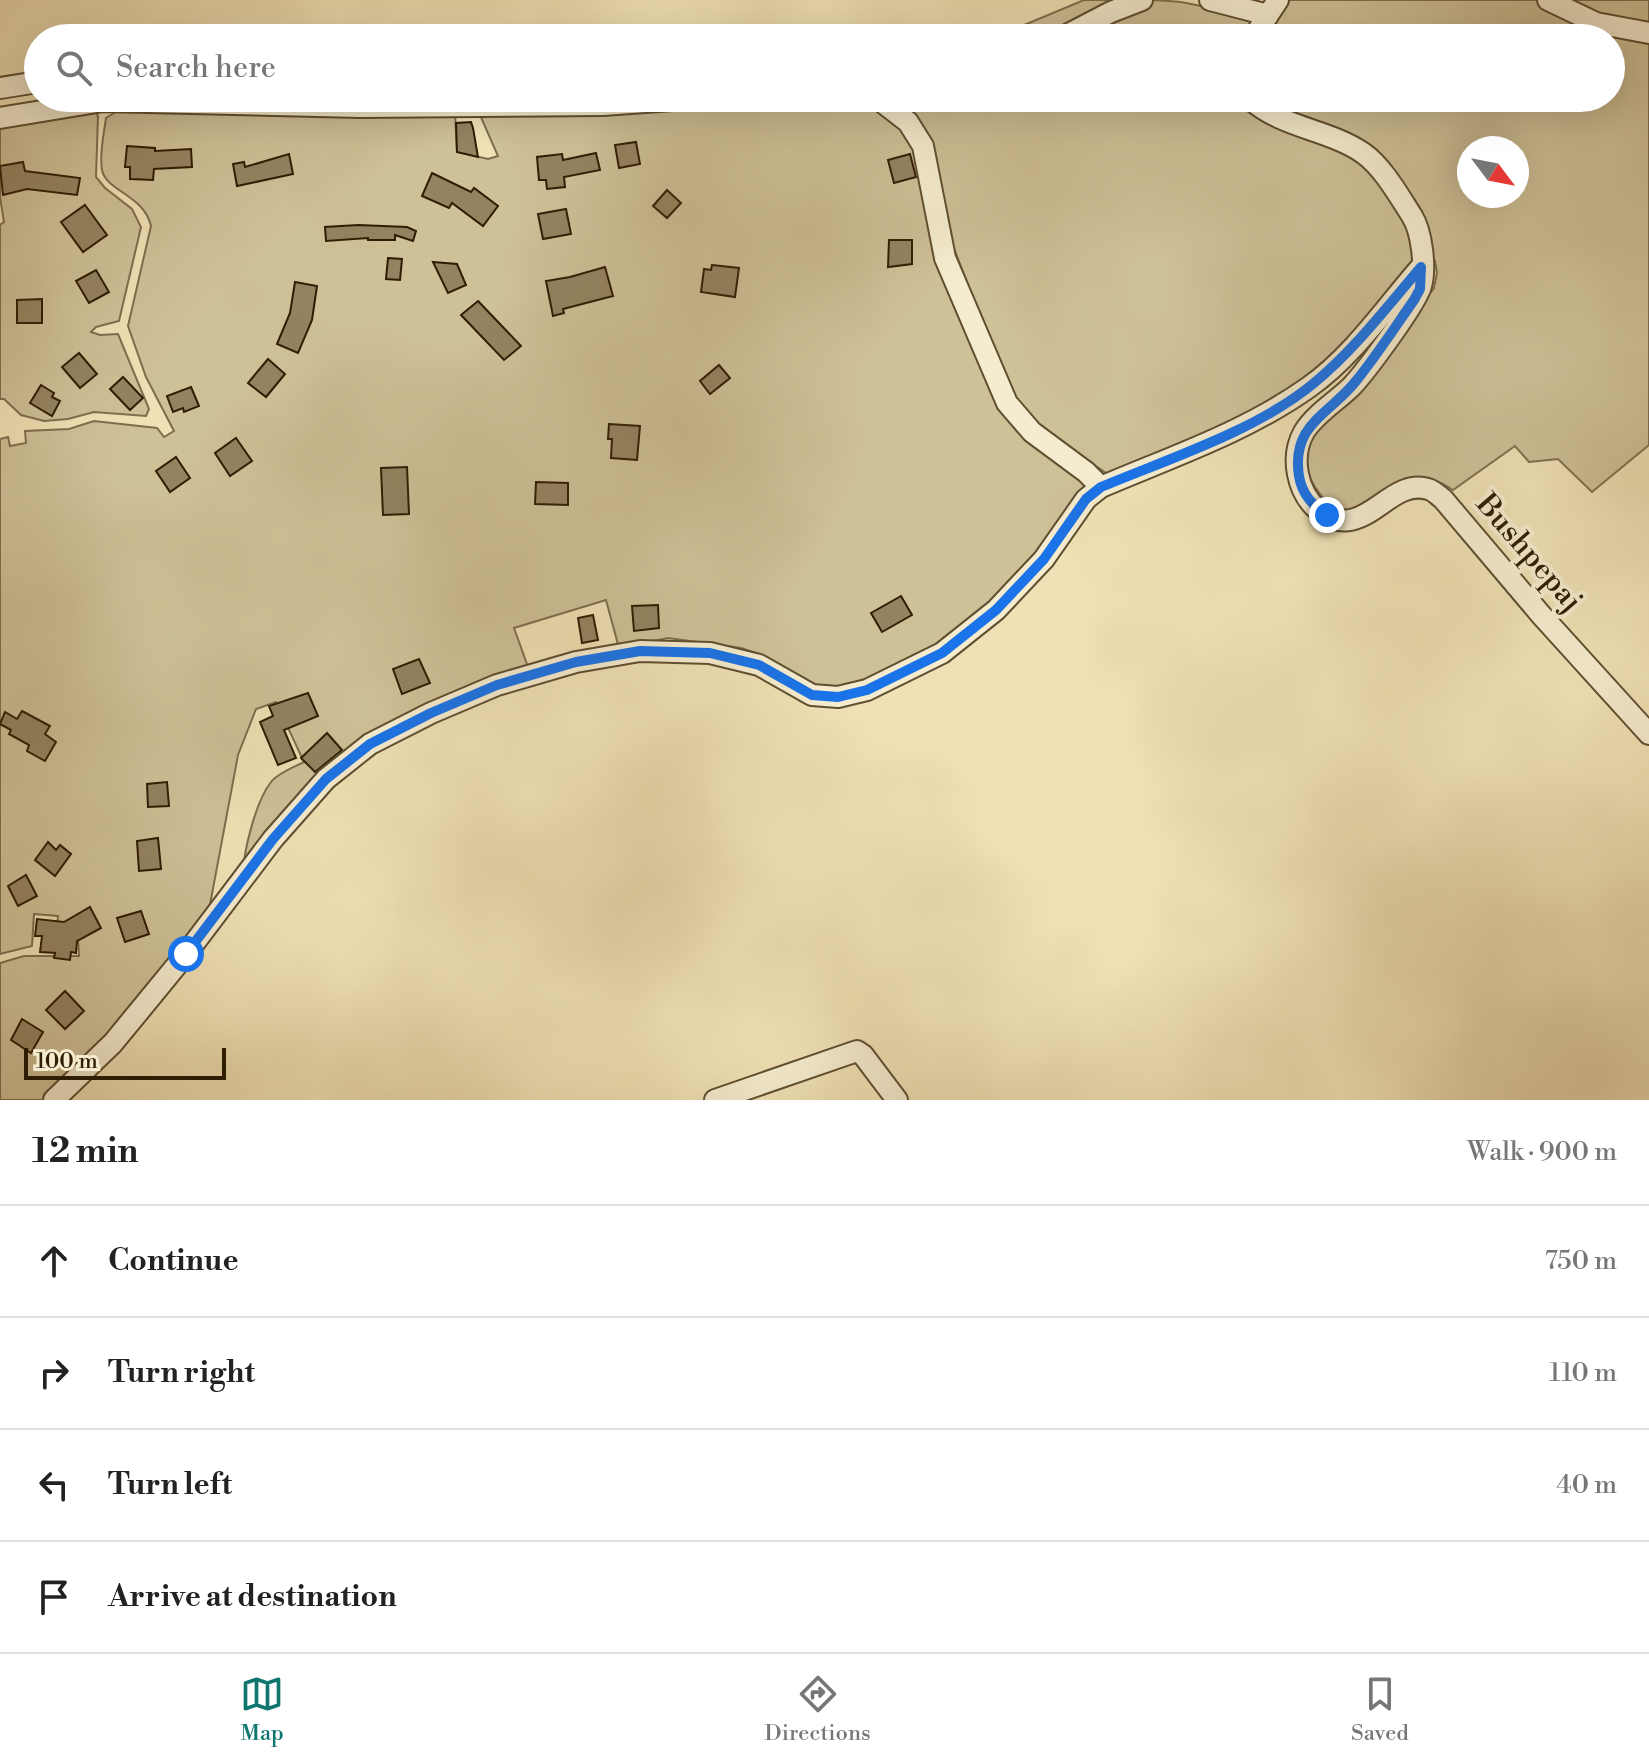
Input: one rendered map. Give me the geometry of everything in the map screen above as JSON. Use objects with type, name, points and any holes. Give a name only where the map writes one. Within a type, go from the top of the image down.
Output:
[{"type":"street","points":[[1088,24],[1142,0]]},
{"type":"street","points":[[1210,0],[1258,11],[1273,8]]},
{"type":"street","points":[[1548,0],[1601,24]]},
{"type":"street","points":[[1625,28],[1649,33]]},
{"type":"street","points":[[0,88],[24,84]]},
{"type":"street","points":[[0,118],[34,112]]},
{"type":"street","points":[[897,112],[908,122],[923,146],[945,258],[1007,403],[1032,432],[1101,487]]},
{"type":"street","points":[[54,1100],[113,1043],[186,954],[273,839],[326,779],[370,744],[431,713],[497,685],[576,662],[640,651],[710,653],[759,665],[812,695],[838,697],[867,690],[942,653],[996,610],[1044,559],[1086,499],[1101,487],[1259,419],[1311,386],[1342,358],[1421,267],[1420,236],[1414,219],[1370,159],[1342,143],[1290,124],[1271,112]]},
{"type":"street","name":"Bushpepaj","points":[[1421,267],[1420,289],[1414,300],[1354,384],[1311,424],[1300,444],[1297,466],[1303,492],[1318,509],[1346,522],[1366,514],[1409,488],[1429,489],[1443,499],[1649,734]]},
{"type":"street","points":[[715,1100],[857,1051],[897,1100]]},
{"type":"shaded area","points":[[1084,0],[1128,0],[1079,24],[1027,24]]},
{"type":"shaded area","points":[[1155,0],[1251,16],[1261,24],[1102,24]]},
{"type":"shaded area","points":[[1288,0],[1649,0],[1649,445],[1592,492],[1558,459],[1529,462],[1515,446],[1453,490],[1437,481],[1419,478],[1406,482],[1369,504],[1344,510],[1332,506],[1315,488],[1307,462],[1308,441],[1434,288],[1437,273],[1435,261],[1417,261],[1345,349],[1275,408],[1115,473],[1106,473],[1047,432],[1012,393],[901,112],[1625,112],[1625,24],[1271,24]]},
{"type":"shaded area","points":[[79,112],[96,112],[98,116],[96,177],[132,209],[141,227],[119,321],[96,327],[91,332],[118,334],[149,409],[146,416],[94,412],[44,421],[21,415],[4,399],[0,399],[0,225],[4,222],[0,197],[0,117]]},
{"type":"shaded area","points":[[116,112],[455,112],[457,152],[488,159],[498,156],[481,112],[884,112],[916,147],[990,373],[1084,478],[1082,495],[1045,548],[950,641],[847,688],[813,686],[759,654],[741,648],[668,638],[619,648],[606,600],[514,628],[528,667],[354,744],[243,873],[252,826],[266,790],[286,770],[304,762],[276,702],[256,709],[238,755],[209,910],[110,1034],[43,1100],[0,1100],[0,963],[24,956],[79,956],[78,937],[56,936],[58,916],[34,914],[32,946],[0,954],[0,439],[8,437],[10,446],[26,443],[25,431],[69,429],[94,421],[157,428],[164,437],[174,431],[146,377],[128,326],[151,226],[141,207],[110,183],[102,170],[106,118]]},
{"type":"building","points":[[471,122],[478,157],[457,152],[456,123]]},
{"type":"building","points":[[636,142],[640,164],[619,168],[615,145]]},
{"type":"building","points":[[127,146],[155,148],[155,151],[191,149],[192,167],[154,169],[153,180],[130,179],[130,167],[125,167]]},
{"type":"building","points":[[596,153],[600,170],[564,177],[565,187],[547,189],[546,180],[539,180],[537,157],[562,154],[563,160]]},
{"type":"building","points":[[289,154],[293,174],[237,186],[233,164],[244,162],[245,167]]},
{"type":"building","points":[[910,154],[916,177],[894,183],[888,160]]},
{"type":"building","points":[[23,162],[25,171],[80,178],[77,195],[27,189],[3,195],[0,166]]},
{"type":"building","points":[[432,173],[471,192],[474,188],[498,206],[483,226],[452,203],[449,208],[422,196]]},
{"type":"building","points":[[667,190],[681,203],[667,218],[653,206]]},
{"type":"building","points":[[85,205],[107,235],[83,252],[61,222]]},
{"type":"building","points":[[566,209],[571,234],[543,239],[538,214]]},
{"type":"building","points":[[325,227],[407,227],[416,231],[413,241],[395,235],[395,240],[326,241]]},
{"type":"building","points":[[889,240],[912,240],[912,264],[888,267]]},
{"type":"building","points":[[388,258],[402,259],[400,280],[386,279]]},
{"type":"building","points":[[433,262],[457,264],[466,285],[448,293]]},
{"type":"building","points":[[712,265],[739,268],[735,297],[701,292],[704,269],[711,270]]},
{"type":"building","points":[[605,267],[613,296],[563,309],[564,313],[553,316],[546,281]]},
{"type":"building","points":[[96,270],[109,292],[89,303],[76,281]]},
{"type":"building","points":[[295,282],[317,286],[312,320],[298,353],[277,344],[290,313]]},
{"type":"building","points":[[42,299],[42,323],[17,323],[17,300]]},
{"type":"building","points":[[478,301],[521,346],[504,360],[461,315]]},
{"type":"building","points":[[79,353],[97,374],[80,388],[62,367]]},
{"type":"building","points":[[268,359],[285,374],[266,397],[248,383]]},
{"type":"building","points":[[719,365],[730,378],[710,394],[700,381]]},
{"type":"building","points":[[123,377],[143,398],[130,410],[110,389]]},
{"type":"building","points":[[41,385],[60,401],[52,416],[30,403]]},
{"type":"building","points":[[191,387],[199,406],[184,412],[183,408],[173,412],[167,396]]},
{"type":"building","points":[[609,424],[640,426],[637,460],[611,458]]},
{"type":"building","points":[[236,438],[252,461],[230,476],[215,453]]},
{"type":"building","points":[[176,457],[190,478],[170,492],[156,471]]},
{"type":"building","points":[[407,467],[409,514],[383,515],[381,468]]},
{"type":"building","points":[[536,482],[568,483],[568,505],[535,504]]},
{"type":"building","points":[[901,596],[912,615],[882,632],[871,613]]},
{"type":"building","points":[[658,605],[659,628],[634,631],[632,606]]},
{"type":"building","points":[[593,615],[598,640],[582,643],[578,618]]},
{"type":"building","points":[[419,659],[430,683],[402,694],[393,669]]},
{"type":"building","points":[[308,693],[318,716],[284,730],[296,758],[278,765],[260,722],[273,716],[269,706]]},
{"type":"building","points":[[22,711],[50,726],[45,734],[56,742],[45,761],[27,751],[29,745],[9,734],[11,730],[0,724],[5,712],[17,719]]},
{"type":"building","points":[[327,733],[342,750],[315,772],[301,758]]},
{"type":"building","points":[[167,782],[169,806],[148,807],[147,784]]},
{"type":"building","points":[[158,838],[161,869],[139,871],[137,841]]},
{"type":"building","points":[[48,842],[56,850],[60,845],[71,854],[55,876],[35,860]]},
{"type":"building","points":[[26,875],[37,896],[18,906],[8,886]]},
{"type":"building","points":[[90,907],[101,928],[77,941],[76,953],[71,952],[70,960],[54,958],[55,953],[40,952],[42,936],[35,936],[37,919],[64,922]]},
{"type":"building","points":[[141,911],[149,934],[125,942],[117,918]]},
{"type":"building","points":[[65,991],[84,1011],[65,1029],[46,1010]]},
{"type":"building","points":[[22,1019],[43,1032],[31,1053],[11,1040]]},
{"type":"route","points":[[186,954],[273,839],[326,779],[370,744],[431,713],[497,685],[576,662],[640,651],[710,653],[759,665],[812,695],[838,697],[867,690],[942,653],[996,610],[1044,559],[1086,499],[1101,487],[1259,419],[1311,386],[1342,358],[1421,267],[1420,289],[1386,340],[1354,384],[1304,432],[1297,454],[1300,482],[1310,502],[1327,515]]}]
